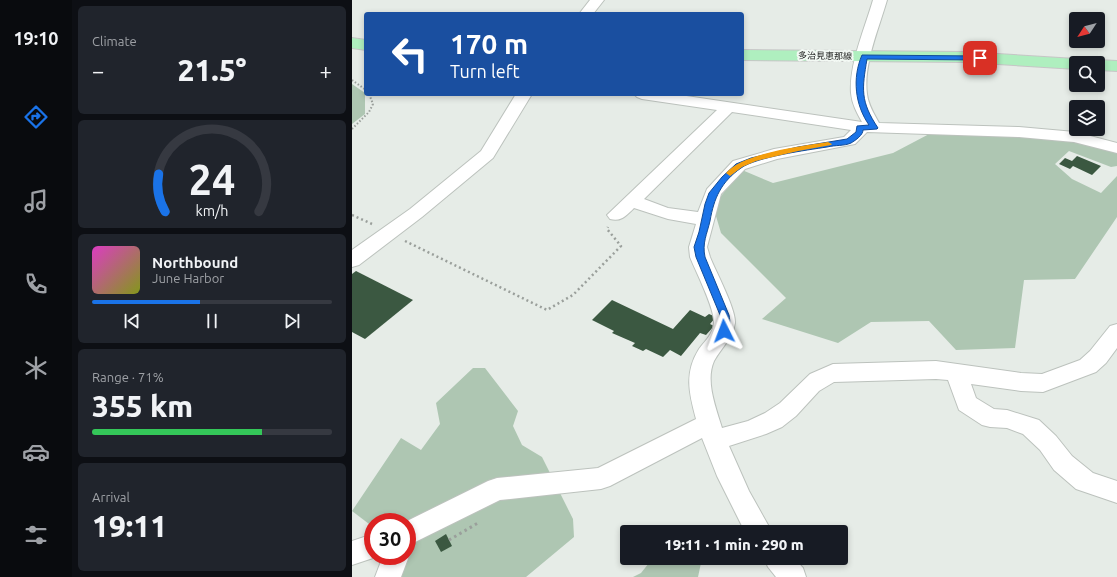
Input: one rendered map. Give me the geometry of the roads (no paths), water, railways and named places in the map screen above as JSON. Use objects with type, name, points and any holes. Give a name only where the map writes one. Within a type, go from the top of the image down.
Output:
[{"type":"main road","points":[[352,43],[364,45]]},
{"type":"main road","name":"多治見恵那線","points":[[744,55],[964,57],[1069,64]]},
{"type":"main road","points":[[1105,65],[1117,66]]},
{"type":"street","points":[[588,12],[597,0]]},
{"type":"street","points":[[867,128],[866,115],[859,89],[864,57],[880,0]]},
{"type":"street","points":[[352,260],[416,213],[488,154],[523,96]]},
{"type":"street","points":[[654,96],[867,128],[1019,132],[1075,137],[1100,142],[1117,148]]},
{"type":"street","points":[[616,215],[728,108]]},
{"type":"street","points":[[754,525],[749,517],[712,431],[699,388],[701,369],[724,331],[726,325],[724,315],[700,257],[698,247],[709,204],[713,193],[739,165],[774,154],[849,141],[859,132],[867,128]]},
{"type":"street","points":[[632,200],[642,206],[664,213],[706,219]]},
{"type":"street","points":[[416,530],[497,489],[600,478],[712,431],[746,432],[765,424],[781,414],[822,376],[833,373],[936,370],[1021,382],[1043,383],[1088,366],[1117,332]]},
{"type":"street","points":[[956,372],[967,404],[990,418],[1007,419],[1031,426],[1048,443],[1063,463],[1085,481],[1117,492]]},
{"type":"street","points":[[352,553],[364,549]]},
{"type":"street","points":[[388,577],[393,565]]},
{"type":"street","points":[[783,565],[792,577]]}]
